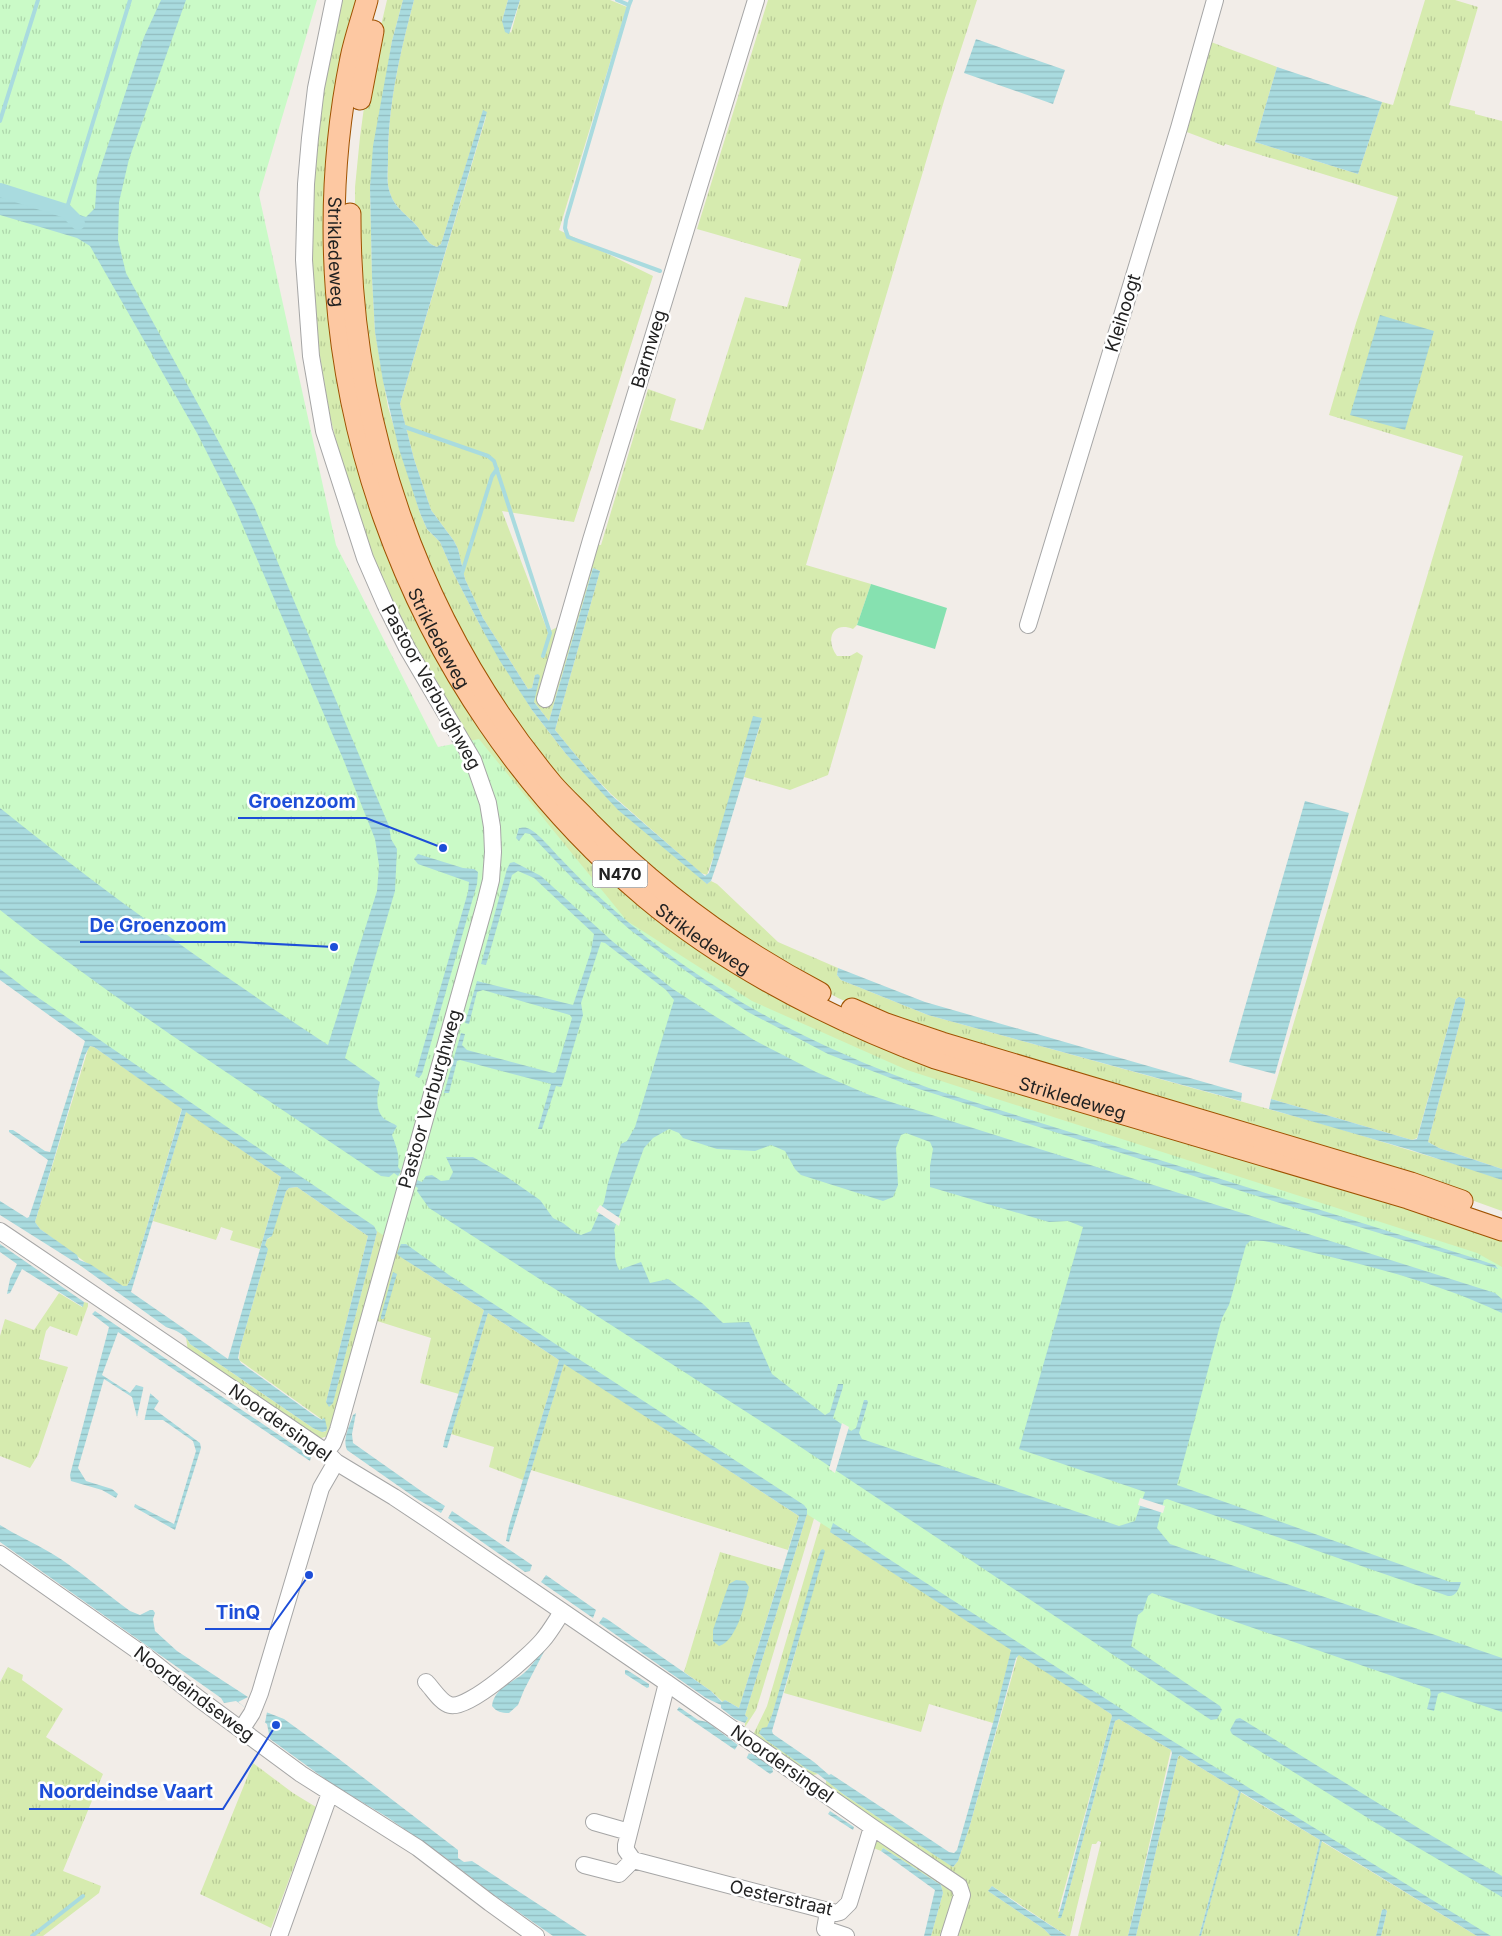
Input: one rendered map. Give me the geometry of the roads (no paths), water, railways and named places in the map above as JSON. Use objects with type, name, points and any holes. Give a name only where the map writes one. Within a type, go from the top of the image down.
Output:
[{"type":"main road","name":"Strikledeweg","points":[[367,0],[352,57],[344,106],[338,156],[335,212],[336,282],[342,350],[352,404],[372,483],[394,548],[428,623],[452,668],[501,742],[540,793],[596,853],[646,898],[703,941],[770,984],[876,1036],[935,1058],[1398,1195],[1502,1230]]},
{"type":"main road","name":"Strikledeweg","points":[[381,0],[366,59],[358,108],[352,162],[350,216],[351,284],[358,347],[368,401],[386,474],[408,542],[444,617],[466,661],[512,732],[553,785],[609,842],[656,884],[711,928],[776,970],[832,1000],[886,1024],[942,1043],[1411,1183],[1502,1215]]},
{"type":"street","name":"Pastoor Verburghweg","points":[[241,1730],[254,1708],[331,1457],[332,1443],[338,1430],[457,1008],[491,880],[493,852],[492,827],[488,803],[473,760],[407,648],[385,604],[365,558],[323,422],[311,356],[305,270],[306,184],[316,88],[334,0]]},
{"type":"street","name":"Barmweg","points":[[545,699],[590,540],[756,0]]},
{"type":"street","name":"Kleihoogt","points":[[1028,625],[1176,138],[1215,0]]},
{"type":"street","name":"Noordersingel","points":[[0,1231],[667,1683],[959,1886],[962,1895],[949,1936]]},
{"type":"street","name":"Noordeindseweg","points":[[0,1554],[148,1658],[328,1799],[418,1848],[536,1936]]},
{"type":"street","points":[[426,1682],[445,1703],[452,1706],[461,1705],[494,1683],[529,1655],[543,1640],[562,1612]]},
{"type":"street","points":[[584,1865],[619,1874],[633,1860],[626,1850],[629,1832],[667,1683]]},
{"type":"street","points":[[279,1936],[328,1799]]},
{"type":"street","points":[[594,1822],[629,1832]]},
{"type":"street","name":"Oesterstraat","points":[[633,1860],[828,1912],[840,1912],[849,1904],[872,1827]]},
{"type":"street","points":[[828,1912],[825,1929],[846,1936]]},
{"type":"water","points":[[161,0],[186,0],[129,159],[119,202],[118,240],[126,273],[254,506],[389,826],[391,839],[397,849],[395,891],[345,1058],[380,1082],[377,1097],[378,1108],[382,1117],[397,1126],[392,1135],[398,1155],[398,1167],[401,1171],[398,1176],[394,1173],[389,1177],[381,1176],[140,1013],[0,910],[0,808],[161,931],[328,1045],[377,891],[379,865],[375,839],[344,761],[235,508],[197,433],[90,246],[77,238],[0,215],[0,190],[86,217],[95,208],[97,178],[144,37]]},
{"type":"water","points":[[403,0],[414,0],[400,59],[390,118],[388,185],[392,198],[398,207],[433,246],[437,247],[441,244],[483,110],[487,112],[400,404],[414,459],[431,510],[458,549],[465,579],[483,618],[528,689],[532,688],[535,675],[538,674],[540,676],[534,702],[549,721],[593,568],[600,571],[555,730],[611,795],[705,876],[709,873],[714,855],[713,852],[753,716],[762,718],[720,855],[711,881],[707,884],[618,810],[566,754],[532,710],[500,661],[454,574],[440,542],[427,529],[420,513],[399,449],[383,381],[375,332],[372,277],[370,187],[373,146],[392,41]]},
{"type":"water","points":[[508,0],[520,0],[509,34],[505,32],[502,21]]},
{"type":"water","points":[[976,39],[1065,70],[1053,104],[964,73]]},
{"type":"water","points":[[1277,67],[1382,102],[1358,174],[1255,142]]},
{"type":"water","points":[[1380,315],[1434,331],[1405,430],[1350,415]]},
{"type":"water","points":[[1305,801],[1349,813],[1275,1074],[1229,1062]]},
{"type":"water","points":[[519,828],[527,828],[535,833],[600,898],[680,962],[758,1012],[841,1053],[929,1088],[1474,1258],[1495,1265],[1498,1269],[1257,1196],[919,1089],[828,1054],[748,1012],[658,951],[629,929],[575,881],[530,834],[525,833],[519,841],[516,838]]},
{"type":"water","points":[[418,854],[463,868],[474,869],[478,872],[477,884],[422,1074],[419,1078],[415,1076],[468,892],[469,882],[418,864],[414,859]]},
{"type":"water","points":[[514,862],[541,876],[612,941],[673,989],[754,1040],[816,1072],[867,1094],[897,1104],[1495,1293],[1502,1299],[1502,1313],[1478,1302],[1404,1276],[1276,1243],[1250,1241],[1246,1245],[1229,1305],[1222,1318],[1177,1485],[1450,1582],[1461,1582],[1455,1594],[1448,1596],[1167,1499],[1164,1500],[1157,1528],[1170,1544],[1502,1658],[1502,1712],[1442,1692],[1438,1694],[1434,1711],[1427,1709],[1431,1694],[1430,1689],[1152,1593],[1148,1596],[1143,1611],[1138,1615],[1131,1646],[1220,1706],[1222,1710],[1217,1719],[1211,1720],[790,1440],[429,1208],[417,1191],[418,1188],[413,1185],[417,1180],[422,1182],[426,1176],[432,1175],[441,1181],[449,1180],[453,1172],[446,1157],[473,1157],[504,1175],[540,1200],[553,1218],[576,1233],[581,1235],[591,1231],[604,1202],[608,1183],[621,1144],[627,1141],[635,1127],[674,1000],[666,990],[605,943],[601,942],[581,1003],[583,1015],[562,1085],[561,1087],[556,1086],[542,1129],[538,1129],[551,1084],[460,1060],[457,1061],[449,1093],[444,1093],[461,1033],[465,1034],[462,1045],[467,1050],[553,1073],[556,1072],[572,1018],[570,1015],[483,990],[477,992],[469,1024],[465,1023],[477,981],[573,1005],[591,951],[594,934],[534,878],[518,871],[512,875],[486,965],[481,964],[510,863]],"holes":[[[669,1129],[679,1133],[683,1138],[717,1149],[755,1151],[771,1145],[785,1151],[795,1169],[801,1175],[883,1201],[893,1197],[898,1185],[896,1148],[901,1135],[906,1133],[930,1142],[933,1149],[930,1166],[930,1187],[1049,1222],[1068,1221],[1083,1227],[1019,1449],[1145,1492],[1135,1521],[1119,1526],[862,1439],[859,1433],[867,1400],[864,1400],[856,1428],[851,1431],[833,1418],[843,1384],[838,1384],[830,1412],[825,1415],[772,1374],[749,1322],[723,1323],[702,1303],[668,1279],[650,1283],[641,1262],[619,1270],[615,1257],[614,1230],[644,1148],[653,1138]]]},
{"type":"water","points":[[838,968],[925,1002],[1242,1093],[1241,1101],[928,1015],[841,980],[837,975]]},
{"type":"water","points":[[0,969],[30,992],[374,1226],[377,1232],[333,1403],[329,1407],[326,1402],[368,1236],[297,1187],[289,1188],[286,1191],[272,1236],[267,1239],[265,1245],[268,1249],[240,1348],[238,1358],[241,1363],[315,1416],[322,1420],[323,1418],[325,1419],[326,1431],[322,1432],[313,1428],[190,1344],[180,1333],[166,1327],[81,1266],[0,1215],[0,1201],[27,1218],[29,1217],[48,1160],[9,1132],[9,1130],[13,1130],[45,1151],[50,1152],[85,1041],[0,980]],"holes":[[[90,1046],[182,1109],[132,1277],[127,1286],[123,1286],[90,1264],[79,1260],[77,1255],[40,1229],[35,1222],[85,1055]],[[186,1112],[281,1177],[228,1359],[131,1292]]]},
{"type":"water","points":[[1459,997],[1465,999],[1465,1003],[1428,1142],[1439,1148],[1502,1169],[1502,1180],[1411,1150],[1269,1109],[1271,1099],[1412,1140],[1417,1139],[1456,999]]},
{"type":"water","points":[[0,1244],[84,1302],[83,1307],[22,1269],[10,1293],[7,1294],[10,1279],[17,1264],[0,1252]]},
{"type":"water","points":[[401,1244],[406,1244],[449,1275],[804,1505],[807,1509],[745,1715],[748,1718],[745,1723],[735,1719],[721,1708],[721,1705],[706,1698],[599,1623],[603,1617],[607,1619],[711,1691],[722,1702],[725,1700],[739,1708],[799,1516],[564,1364],[509,1542],[506,1541],[559,1360],[488,1313],[447,1448],[443,1447],[484,1310],[399,1256],[397,1253]]},
{"type":"water","points":[[393,1272],[397,1274],[384,1319],[381,1319],[381,1316]]},
{"type":"water","points":[[95,1311],[311,1457],[310,1461],[118,1332],[102,1375],[130,1393],[136,1385],[143,1387],[159,1401],[154,1409],[200,1443],[201,1448],[175,1530],[134,1507],[135,1504],[174,1524],[196,1451],[193,1441],[163,1420],[145,1420],[137,1417],[132,1397],[104,1379],[78,1468],[86,1481],[112,1489],[118,1494],[116,1498],[102,1490],[71,1481],[70,1475],[109,1327],[92,1314]]},
{"type":"water","points":[[356,1413],[352,1434],[353,1443],[445,1506],[441,1513],[417,1499],[347,1450],[345,1441],[347,1432],[353,1415]]},
{"type":"water","points":[[452,1511],[532,1565],[530,1571],[525,1572],[448,1518]]},
{"type":"water","points":[[833,1523],[1148,1726],[1491,1936],[1477,1936],[1322,1841],[1299,1936],[1297,1936],[1320,1840],[1241,1792],[1201,1936],[1199,1936],[1239,1791],[1180,1755],[1136,1936],[1128,1936],[1172,1753],[1171,1750],[1119,1719],[1115,1721],[1064,1909],[1061,1918],[1058,1918],[1112,1716],[1019,1655],[1016,1658],[970,1825],[958,1861],[953,1867],[948,1864],[843,1794],[818,1774],[807,1769],[766,1740],[759,1733],[762,1728],[767,1727],[772,1715],[817,1560],[823,1549],[825,1551],[772,1731],[773,1734],[814,1762],[829,1775],[831,1774],[949,1852],[954,1853],[957,1850],[993,1723],[1011,1650],[830,1532]]},
{"type":"water","points":[[0,1525],[61,1559],[130,1611],[140,1615],[153,1610],[155,1613],[153,1619],[155,1631],[177,1651],[248,1697],[266,1712],[284,1719],[335,1756],[458,1850],[458,1858],[464,1862],[472,1861],[587,1936],[553,1936],[387,1817],[332,1784],[270,1739],[267,1724],[239,1703],[236,1701],[224,1703],[221,1698],[0,1542]]},
{"type":"water","points":[[546,1575],[596,1610],[593,1618],[541,1582]]},
{"type":"water","points":[[736,1580],[745,1581],[749,1587],[739,1621],[731,1637],[719,1646],[713,1641],[713,1630],[729,1584]]},
{"type":"water","points":[[546,1645],[518,1705],[509,1713],[496,1710],[492,1706],[496,1695],[504,1686],[527,1670]]},
{"type":"water","points":[[625,1670],[649,1684],[649,1687],[647,1688],[625,1674]]},
{"type":"water","points":[[679,1707],[698,1720],[707,1722],[750,1754],[752,1753],[772,1767],[773,1772],[770,1774],[677,1710]]},
{"type":"water","points":[[1240,1718],[1420,1829],[1502,1876],[1502,1897],[1376,1823],[1232,1734],[1230,1730],[1236,1719]]},
{"type":"water","points":[[830,1811],[854,1827],[853,1830],[828,1814]]},
{"type":"water","points":[[883,1848],[941,1885],[943,1893],[931,1936],[924,1936],[935,1890],[881,1851]]},
{"type":"water","points":[[992,1886],[1067,1936],[1051,1936],[1044,1929],[988,1891]]},
{"type":"water","points":[[1385,1909],[1387,1911],[1381,1936],[1376,1936],[1382,1910]]},
{"type":"waterway","points":[[0,121],[38,0]]},
{"type":"waterway","points":[[66,211],[130,0]]},
{"type":"waterway","points":[[617,0],[629,5],[631,0]]},
{"type":"waterway","points":[[629,5],[565,228],[568,237],[660,271]]},
{"type":"waterway","points":[[0,190],[66,211],[78,223]]},
{"type":"waterway","points":[[402,426],[488,456],[494,461],[550,633],[543,656]]},
{"type":"waterway","points":[[462,573],[492,476],[497,469]]},
{"type":"waterway","points":[[32,1936],[83,1896]]},
{"type":"place","name":"Groenzoom","points":[[443,848]]},
{"type":"place","name":"De Groenzoom","points":[[334,947]]},
{"type":"place","name":"TinQ","points":[[309,1575]]},
{"type":"place","name":"Noordeindse Vaart","points":[[276,1725]]}]
